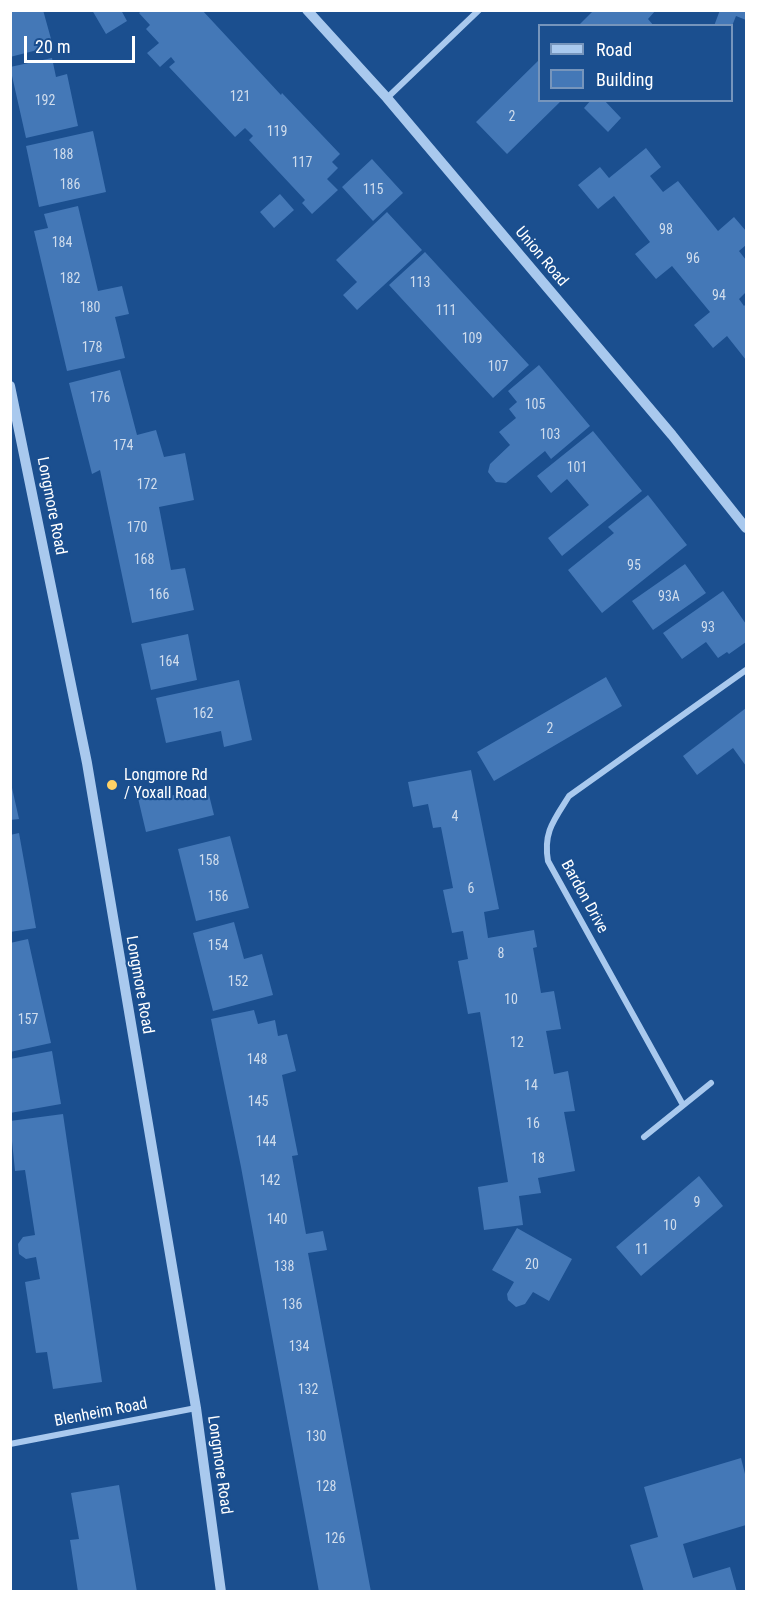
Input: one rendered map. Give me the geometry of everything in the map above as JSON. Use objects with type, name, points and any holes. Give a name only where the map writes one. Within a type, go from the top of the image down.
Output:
[{"type":"street","name":"Union Road","points":[[307,10],[387,98],[664,425],[747,528]]},
{"type":"street","points":[[387,98],[479,10]]},
{"type":"street","name":"Longmore Road","points":[[10,386],[87,763],[196,1408],[221,1592]]},
{"type":"street","name":"Bardon Drive","points":[[683,1105],[548,861],[545,843],[569,796],[747,670]]},
{"type":"street","points":[[644,1137],[711,1083]]},
{"type":"street","name":"Blenheim Road","points":[[10,1444],[196,1408]]},
{"type":"building","points":[[10,10],[43,10],[53,46],[10,57]]},
{"type":"building","points":[[92,10],[121,10],[127,21],[106,34]]},
{"type":"building","points":[[142,10],[202,10],[340,154],[332,162],[338,168],[327,179],[338,190],[312,214],[302,203],[305,200],[249,140],[253,136],[245,128],[235,137],[169,67],[175,62],[171,57],[160,67],[147,53],[159,43],[146,29],[150,25],[139,13]]},
{"type":"building","points":[[594,10],[656,10],[648,19],[652,24],[580,24]]},
{"type":"building","points":[[720,10],[746,10],[746,20],[736,16],[733,24],[715,24]]},
{"type":"building","points":[[52,58],[56,77],[67,74],[78,126],[26,138],[10,67]]},
{"type":"building","points":[[538,61],[538,102],[560,102],[507,154],[476,122]]},
{"type":"building","points":[[589,102],[606,102],[621,118],[608,132],[584,108]]},
{"type":"building","points":[[93,131],[106,192],[39,207],[26,146]]},
{"type":"building","points":[[646,148],[661,167],[650,176],[663,192],[678,181],[718,231],[734,217],[746,231],[746,245],[739,251],[746,260],[746,292],[739,299],[744,306],[746,304],[746,360],[727,336],[713,348],[694,325],[710,312],[672,266],[656,279],[635,254],[650,242],[614,196],[598,209],[578,185],[600,167],[609,178]]},
{"type":"building","points":[[372,159],[403,193],[373,221],[342,187]]},
{"type":"building","points":[[280,194],[294,210],[274,228],[260,212]]},
{"type":"building","points":[[78,206],[98,291],[122,286],[129,314],[115,317],[125,358],[67,371],[34,231],[48,228],[44,214]]},
{"type":"building","points":[[387,212],[422,250],[357,310],[343,295],[357,282],[336,260]]},
{"type":"building","points":[[425,252],[529,365],[493,398],[389,285]]},
{"type":"building","points":[[539,365],[590,426],[551,459],[545,451],[506,483],[496,482],[488,472],[490,464],[510,445],[499,432],[516,418],[509,409],[517,402],[508,391]]},
{"type":"building","points":[[120,370],[137,435],[156,430],[164,457],[185,453],[194,500],[159,507],[171,570],[185,568],[194,610],[132,623],[100,470],[92,474],[69,383]]},
{"type":"building","points":[[593,431],[642,491],[562,556],[548,538],[589,505],[567,479],[551,493],[537,476]]},
{"type":"building","points":[[648,495],[687,545],[602,613],[568,570],[614,533],[608,527]]},
{"type":"building","points":[[685,564],[706,593],[653,630],[632,601]]},
{"type":"building","points":[[723,591],[746,624],[746,642],[729,654],[727,652],[718,658],[706,642],[682,659],[663,633]]},
{"type":"building","points":[[188,634],[197,680],[151,690],[141,644]]},
{"type":"building","points":[[606,677],[622,706],[494,781],[477,752]]},
{"type":"building","points":[[239,680],[252,740],[224,747],[221,731],[166,743],[156,698]]},
{"type":"building","points":[[746,708],[746,766],[733,748],[697,775],[683,756]]},
{"type":"building","points":[[471,770],[499,909],[484,912],[488,938],[534,930],[537,947],[533,948],[541,993],[554,991],[561,1029],[546,1031],[554,1074],[568,1071],[575,1111],[564,1112],[575,1171],[538,1178],[541,1193],[519,1196],[523,1225],[484,1230],[478,1187],[508,1182],[489,1065],[480,1012],[468,1014],[458,961],[468,959],[463,931],[452,933],[443,890],[453,888],[441,827],[433,828],[428,804],[413,807],[408,782]]},
{"type":"building","points":[[10,779],[19,819],[10,820]]},
{"type":"building","points":[[207,787],[214,815],[146,832],[137,794],[164,788],[166,797]]},
{"type":"building","points":[[19,833],[36,928],[10,932],[10,835]]},
{"type":"building","points":[[230,836],[249,908],[196,921],[178,849]]},
{"type":"building","points":[[234,922],[244,959],[262,954],[273,995],[213,1011],[193,933]]},
{"type":"building","points":[[28,939],[51,1043],[10,1052],[10,943]]},
{"type":"building","points":[[254,1010],[258,1024],[275,1020],[278,1036],[287,1034],[296,1071],[282,1075],[298,1155],[292,1156],[306,1234],[323,1231],[327,1250],[308,1253],[371,1592],[319,1592],[241,1167],[211,1019]]},
{"type":"building","points":[[52,1051],[61,1104],[10,1113],[10,1059]]},
{"type":"building","points":[[63,1114],[102,1382],[53,1389],[47,1352],[36,1353],[25,1282],[40,1279],[36,1257],[26,1259],[19,1254],[18,1244],[23,1237],[35,1235],[25,1170],[15,1171],[10,1121]]},
{"type":"building","points":[[699,1176],[723,1206],[641,1276],[616,1247]]},
{"type":"building","points":[[517,1228],[572,1259],[549,1301],[533,1292],[525,1304],[516,1307],[508,1300],[507,1294],[514,1282],[492,1270]]},
{"type":"building","points":[[741,1458],[746,1478],[746,1525],[683,1544],[693,1578],[730,1567],[737,1592],[644,1592],[630,1545],[658,1537],[644,1487]]},
{"type":"building","points":[[119,1485],[137,1592],[78,1592],[70,1540],[79,1539],[71,1493]]},
{"type":"place","name":"Longmore Rd / Yoxall Road","points":[[112,785]]}]
